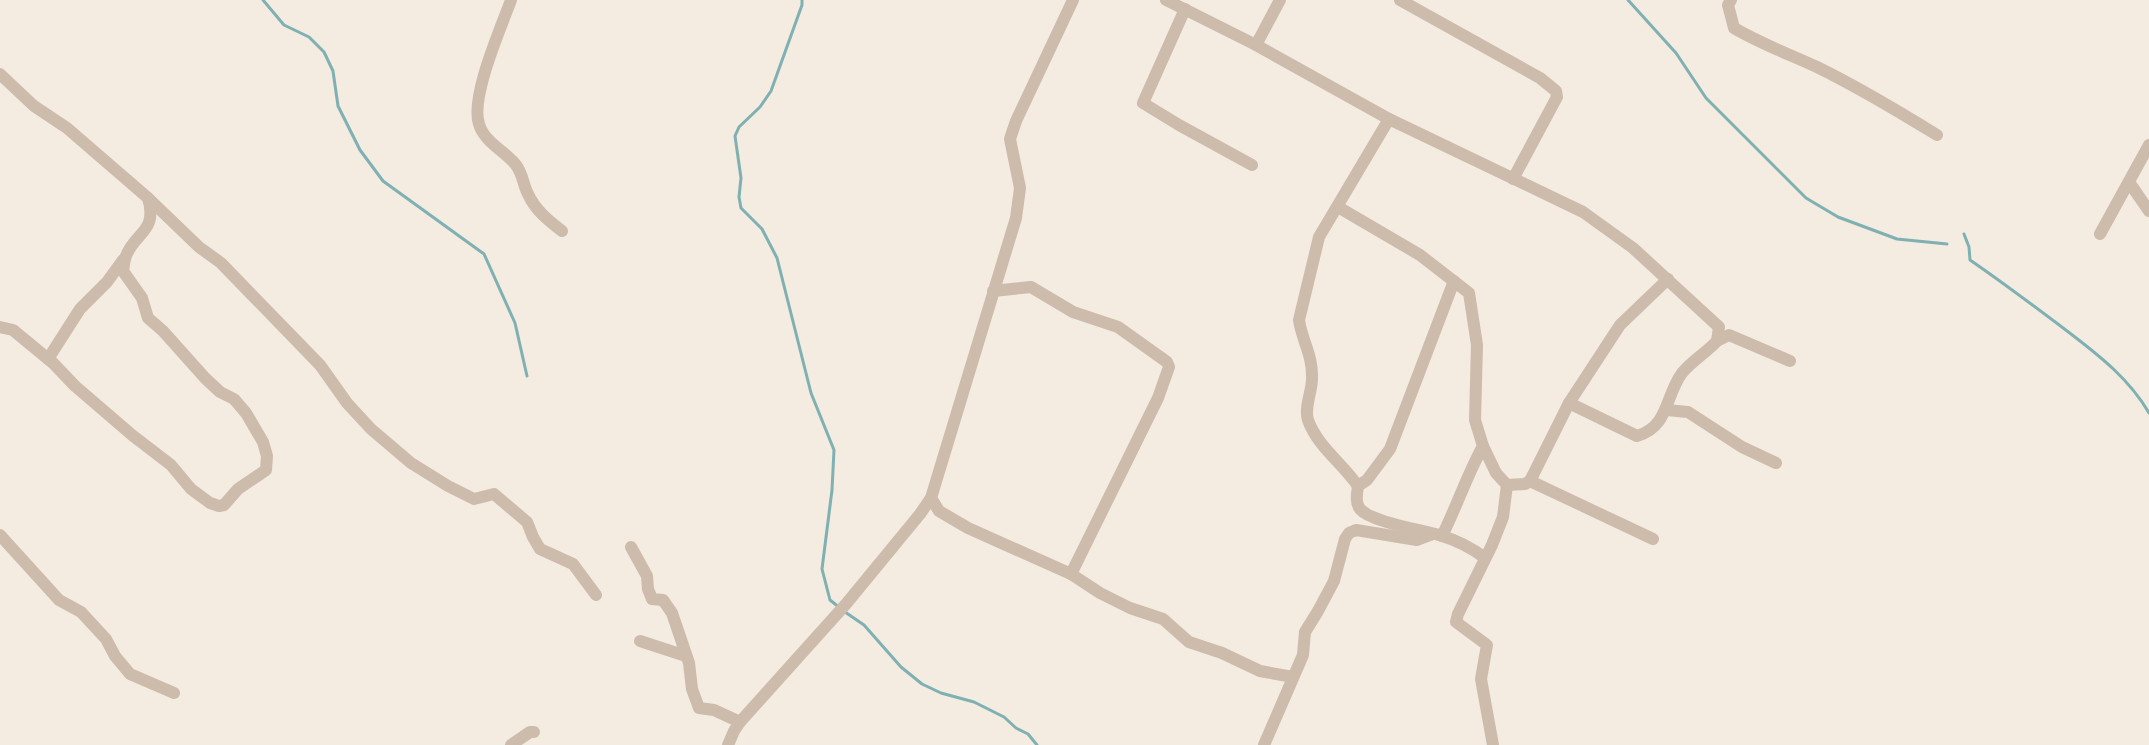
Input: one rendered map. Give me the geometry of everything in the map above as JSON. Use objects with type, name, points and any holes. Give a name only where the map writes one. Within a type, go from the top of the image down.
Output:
[{"type":"street","points":[[511,0],[478,98],[479,124],[490,141],[517,166],[527,193],[536,207],[547,220],[562,231]]},
{"type":"street","points":[[728,745],[741,722],[846,604],[931,498],[1016,218],[1020,188],[1010,139],[1016,121],[1073,0]]},
{"type":"street","points":[[1166,0],[1256,45],[1389,119],[1583,212],[1633,248],[1668,279],[1722,334],[1790,361]]},
{"type":"street","points":[[1256,45],[1280,0]]},
{"type":"street","points":[[1400,0],[1540,78],[1556,91],[1557,97],[1513,179]]},
{"type":"street","points":[[1731,0],[1728,5],[1734,28],[1757,42],[1817,67],[1937,135]]},
{"type":"street","points":[[1185,9],[1143,103],[1252,165]]},
{"type":"street","points":[[0,74],[34,106],[67,128],[148,198],[198,247],[220,263],[320,365],[347,404],[371,429],[411,463],[448,486],[474,499],[494,494],[527,522],[540,549],[573,564],[596,595]]},
{"type":"street","points":[[1359,486],[1317,437],[1307,417],[1312,378],[1309,350],[1300,330],[1299,320],[1319,237],[1389,119]]},
{"type":"street","points":[[2100,234],[2149,145]]},
{"type":"street","points":[[2129,182],[2149,210]]},
{"type":"street","points":[[48,359],[80,309],[106,282],[150,219],[151,209],[148,198]]},
{"type":"street","points":[[1338,207],[1420,255],[1469,293],[1477,345],[1475,420],[1483,446],[1496,473],[1507,485],[1503,517],[1456,622],[1487,645],[1480,679],[1493,745]]},
{"type":"street","points":[[0,327],[13,330],[48,359],[84,394],[171,465],[191,489],[210,503],[224,505],[238,489],[266,470],[267,456],[263,442],[234,399],[220,392],[148,318],[142,298],[123,271],[125,257]]},
{"type":"street","points":[[1507,485],[1525,484],[1530,481],[1569,403],[1620,325],[1668,279]]},
{"type":"street","points":[[1454,281],[1390,449],[1367,480],[1359,486],[1357,500],[1360,510],[1382,521],[1438,535],[1474,549],[1485,558]]},
{"type":"street","points":[[993,291],[1031,287],[1072,312],[1118,327],[1167,362],[1169,367],[1158,398],[1071,574]]},
{"type":"street","points":[[1569,403],[1637,436],[1650,432],[1667,410],[1673,388],[1683,371],[1722,334]]},
{"type":"street","points":[[1667,410],[1688,412],[1742,447],[1776,463]]},
{"type":"street","points":[[1264,745],[1303,655],[1305,632],[1334,581],[1345,539],[1349,533],[1356,530],[1417,540],[1438,535],[1455,510],[1470,470],[1483,446]]},
{"type":"street","points":[[1530,481],[1653,539]]},
{"type":"street","points":[[931,498],[939,511],[968,528],[1071,574],[1100,593],[1130,608],[1163,619],[1189,642],[1222,653],[1260,671],[1293,677]]},
{"type":"street","points":[[0,535],[59,600],[81,612],[106,639],[130,674],[174,693]]},
{"type":"street","points":[[631,547],[647,576],[648,590],[652,598],[663,600],[672,613],[687,656],[692,689],[699,708],[714,710],[741,722]]},
{"type":"street","points":[[640,641],[687,656]]},
{"type":"street","points":[[511,745],[530,732],[534,732]]},
{"type":"waterway","points":[[263,0],[284,25],[309,37],[324,52],[333,71],[338,106],[360,150],[383,181],[484,254],[515,323],[527,376]]},
{"type":"waterway","points":[[802,0],[771,91],[760,107],[739,127],[735,136],[741,178],[739,197],[741,208],[762,229],[777,258],[811,393],[834,450],[832,490],[822,569],[830,600],[840,608]]},
{"type":"waterway","points":[[1628,0],[1676,53],[1706,98],[1806,198],[1838,217],[1897,239],[1947,244]]},
{"type":"waterway","points":[[1964,234],[1969,247],[1970,260],[2104,360],[2133,390],[2149,413]]},
{"type":"waterway","points":[[845,612],[864,625],[901,667],[922,684],[941,693],[974,702],[1004,717],[1016,728],[1028,734],[1037,745]]}]
